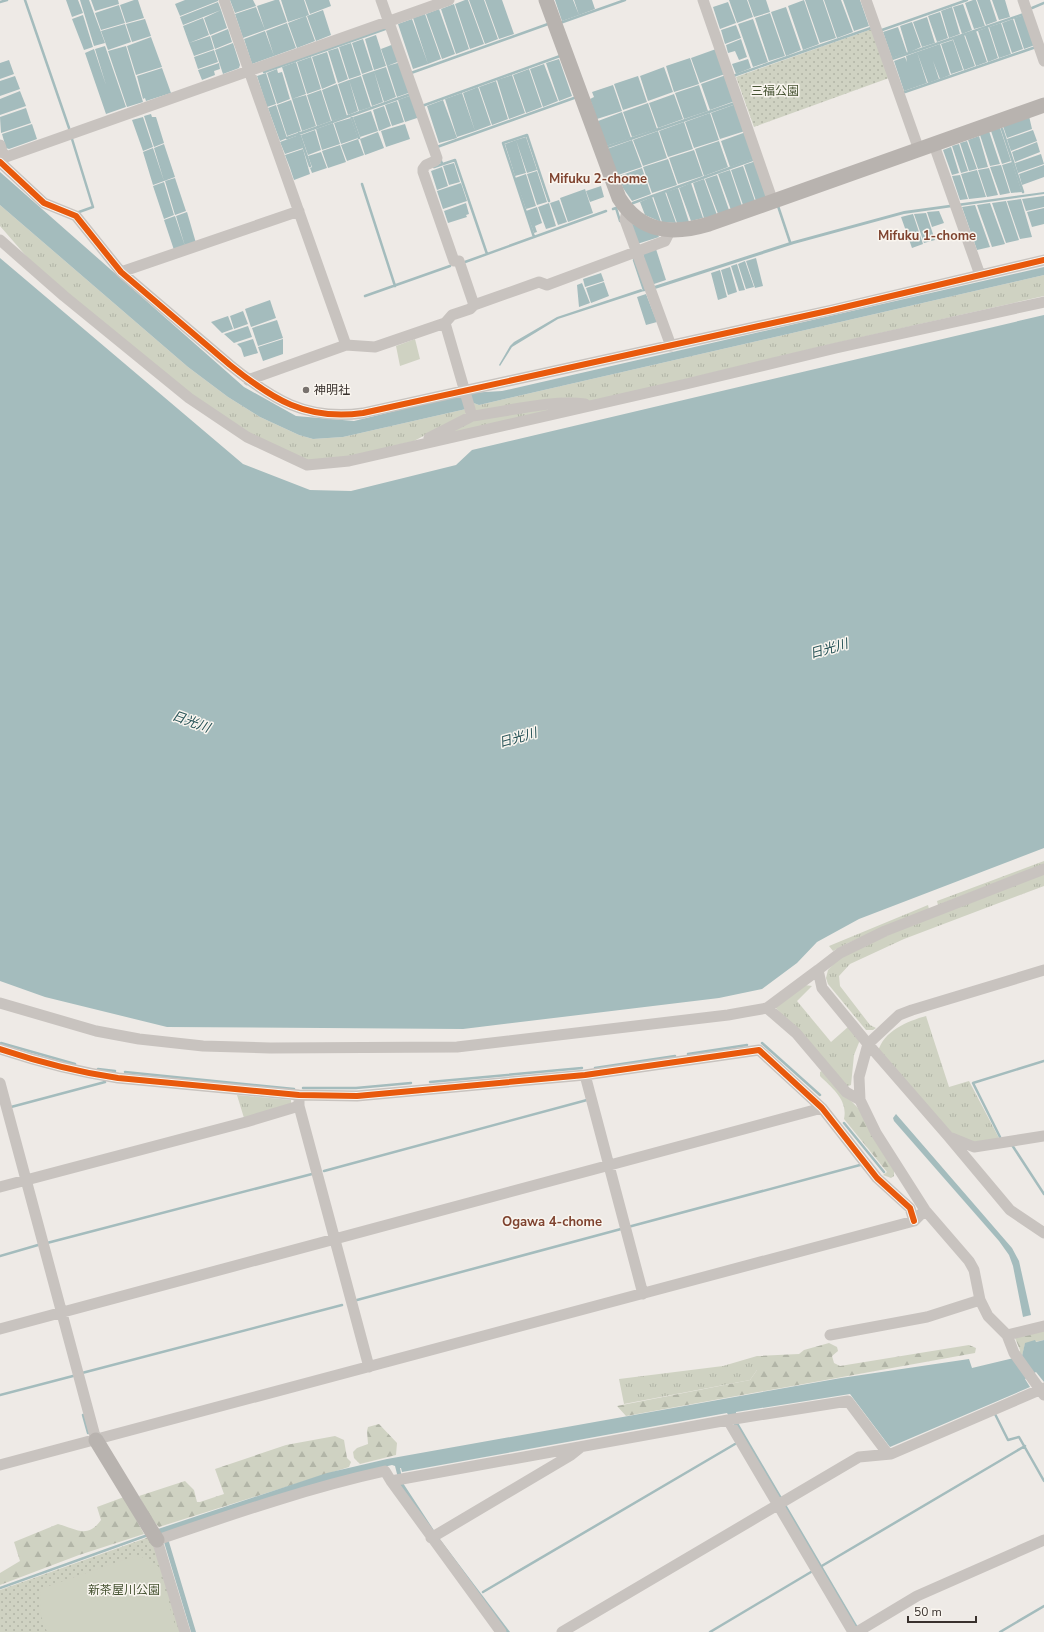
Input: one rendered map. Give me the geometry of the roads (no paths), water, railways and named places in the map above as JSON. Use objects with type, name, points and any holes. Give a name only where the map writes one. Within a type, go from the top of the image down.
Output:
[{"type":"street","points":[[224,0],[346,345]]},
{"type":"street","points":[[381,0],[437,158],[436,161],[426,165],[423,172],[454,261],[459,261],[474,305]]},
{"type":"street","points":[[1,159],[449,0]]},
{"type":"street","points":[[546,0],[612,183],[627,211],[639,220],[657,228],[670,231],[694,228],[773,202],[1044,105]]},
{"type":"street","points":[[703,0],[773,202]]},
{"type":"street","points":[[866,0],[919,150]]},
{"type":"street","points":[[1023,0],[1044,61]]},
{"type":"street","points":[[0,145],[1,159],[44,203],[76,216],[121,272],[248,380],[294,408],[310,412],[347,415],[466,391],[671,346],[1044,260]]},
{"type":"street","points":[[934,145],[980,275]]},
{"type":"street","points":[[121,272],[298,211]]},
{"type":"street","points":[[627,211],[625,220],[671,346]]},
{"type":"street","points":[[248,380],[346,345],[375,347],[445,323],[452,315],[470,310],[474,305],[539,282],[547,285],[665,241],[670,231]]},
{"type":"street","points":[[0,232],[18,254]]},
{"type":"street","points":[[0,240],[18,254],[64,296],[183,393],[247,437],[307,465],[349,461],[593,406],[836,348],[1044,302]]},
{"type":"street","points":[[445,323],[472,413]]},
{"type":"street","points":[[415,446],[472,413],[575,402],[593,406]]},
{"type":"street","points":[[0,1003],[96,1031],[139,1039],[204,1046],[270,1048],[457,1047],[728,1015],[767,1008],[840,953],[885,931],[1044,869]]},
{"type":"street","points":[[818,970],[822,988],[1010,1210],[1044,1233]]},
{"type":"street","points":[[562,1632],[859,1457],[888,1454],[1043,1391],[1014,1353],[1007,1335],[988,1316],[980,1300],[974,1270],[969,1261],[925,1210],[910,1184],[886,1150],[860,1100],[860,1077],[868,1044],[899,1015],[1044,970]]},
{"type":"street","points":[[767,1008],[796,1032],[846,1092],[860,1100]]},
{"type":"street","points":[[0,1049],[28,1059],[89,1074],[299,1101],[585,1075],[759,1050],[822,1108],[877,1178],[910,1208],[914,1221]]},
{"type":"street","points":[[585,1075],[643,1294]]},
{"type":"street","points":[[0,1083],[96,1440],[159,1536],[185,1632]]},
{"type":"street","points":[[0,1187],[246,1122],[299,1101]]},
{"type":"street","points":[[299,1101],[334,1239],[369,1367]]},
{"type":"street","points":[[0,1329],[822,1108]]},
{"type":"street","points":[[948,1136],[974,1147],[1044,1136]]},
{"type":"street","points":[[0,1465],[914,1221],[925,1210]]},
{"type":"street","points":[[830,1335],[927,1317],[980,1300]]},
{"type":"street","points":[[1007,1335],[1044,1326]]},
{"type":"street","points":[[396,1480],[739,1418],[848,1400],[888,1454]]},
{"type":"street","points":[[728,1420],[782,1502],[857,1631],[917,1596],[1044,1540]]},
{"type":"street","points":[[434,1535],[571,1456],[581,1446]]},
{"type":"street","points":[[159,1536],[350,1479],[385,1471],[396,1480],[501,1632]]},
{"type":"water","points":[[66,0],[78,0],[83,13],[72,17]]},
{"type":"water","points":[[80,0],[89,0],[105,43],[94,46]]},
{"type":"water","points":[[91,0],[118,0],[119,4],[95,11]]},
{"type":"water","points":[[138,0],[144,18],[126,23],[120,5]]},
{"type":"water","points":[[185,0],[218,1],[180,16],[175,4]]},
{"type":"water","points":[[230,0],[253,0],[256,6],[235,13]]},
{"type":"water","points":[[279,0],[287,22],[265,30],[257,6]]},
{"type":"water","points":[[281,0],[304,0],[309,15],[288,22]]},
{"type":"water","points":[[305,0],[329,0],[331,6],[310,14]]},
{"type":"water","points":[[468,0],[484,44],[470,49],[455,4]]},
{"type":"water","points":[[469,0],[484,0],[498,39],[485,44]]},
{"type":"water","points":[[485,0],[502,0],[514,34],[499,39]]},
{"type":"water","points":[[555,0],[573,0],[579,15],[562,21]]},
{"type":"water","points":[[574,0],[592,0],[595,9],[579,15]]},
{"type":"water","points":[[729,0],[747,0],[753,17],[737,23]]},
{"type":"water","points":[[748,0],[766,0],[770,12],[754,17]]},
{"type":"water","points":[[804,0],[819,44],[803,50],[788,6]]},
{"type":"water","points":[[805,0],[823,0],[836,38],[820,43]]},
{"type":"water","points":[[824,0],[841,0],[853,32],[837,38]]},
{"type":"water","points":[[843,0],[860,0],[869,26],[854,31]]},
{"type":"water","points":[[976,0],[985,26],[974,29],[965,3]]},
{"type":"water","points":[[977,0],[990,0],[997,21],[986,25]]},
{"type":"water","points":[[992,0],[1005,0],[1010,17],[999,20]]},
{"type":"water","points":[[218,2],[221,10],[183,25],[180,17]]},
{"type":"water","points":[[728,2],[736,23],[720,29],[713,7]]},
{"type":"water","points":[[454,4],[469,49],[456,54],[441,9]]},
{"type":"water","points":[[963,4],[972,30],[962,34],[953,7]]},
{"type":"water","points":[[119,5],[125,23],[101,30],[95,13]]},
{"type":"water","points":[[256,7],[265,30],[243,38],[235,14]]},
{"type":"water","points":[[786,7],[801,50],[786,56],[771,12]]},
{"type":"water","points":[[952,7],[960,34],[949,38],[941,11]]},
{"type":"water","points":[[439,9],[455,54],[442,59],[426,14]]},
{"type":"water","points":[[221,10],[227,28],[210,35],[204,18]]},
{"type":"water","points":[[323,10],[331,35],[316,41],[307,16]]},
{"type":"water","points":[[940,12],[948,38],[937,42],[928,16]]},
{"type":"water","points":[[770,13],[785,56],[769,61],[755,18]]},
{"type":"water","points":[[425,14],[441,59],[428,64],[413,18]]},
{"type":"water","points":[[83,15],[93,47],[84,50],[72,19]]},
{"type":"water","points":[[1025,15],[1035,45],[1024,49],[1014,18]]},
{"type":"water","points":[[306,16],[315,41],[297,48],[288,23]]},
{"type":"water","points":[[927,17],[935,43],[922,47],[913,22]]},
{"type":"water","points":[[203,18],[209,35],[189,43],[183,26]]},
{"type":"water","points":[[145,19],[151,36],[132,42],[126,24]]},
{"type":"water","points":[[412,19],[428,64],[413,69],[398,24]]},
{"type":"water","points":[[753,19],[768,62],[753,67],[738,24]]},
{"type":"water","points":[[1013,19],[1023,49],[1012,53],[1002,23]]},
{"type":"water","points":[[912,22],[921,47],[908,53],[900,26]]},
{"type":"water","points":[[287,23],[296,48],[274,56],[266,31]]},
{"type":"water","points":[[1001,23],[1011,54],[999,58],[989,27]]},
{"type":"water","points":[[125,24],[131,42],[108,50],[101,31]]},
{"type":"water","points":[[736,25],[741,38],[725,44],[721,30]]},
{"type":"water","points":[[898,27],[907,53],[892,58],[883,32]]},
{"type":"water","points":[[988,27],[998,58],[988,62],[978,31]]},
{"type":"water","points":[[228,29],[232,42],[215,49],[211,36]]},
{"type":"water","points":[[265,31],[274,56],[252,64],[244,39]]},
{"type":"water","points":[[976,31],[987,62],[976,66],[965,35]]},
{"type":"water","points":[[376,35],[386,66],[374,70],[365,39]]},
{"type":"water","points":[[964,35],[975,66],[964,70],[953,39]]},
{"type":"water","points":[[210,36],[214,49],[194,56],[189,43]]},
{"type":"water","points":[[151,37],[162,67],[136,75],[127,46]]},
{"type":"water","points":[[363,39],[373,70],[362,74],[352,43]]},
{"type":"water","points":[[741,39],[747,57],[739,60],[735,51],[728,53],[726,45]]},
{"type":"water","points":[[953,40],[963,70],[951,74],[941,44]]},
{"type":"water","points":[[233,43],[240,65],[239,68],[223,74],[215,50]]},
{"type":"water","points":[[351,43],[361,75],[349,79],[339,47]]},
{"type":"water","points":[[394,44],[400,61],[387,66],[381,49]]},
{"type":"water","points":[[940,44],[950,75],[940,79],[933,61],[939,79],[928,83],[917,52]]},
{"type":"water","points":[[105,46],[126,107],[106,114],[85,53],[94,49],[106,85],[95,49]]},
{"type":"water","points":[[126,46],[143,102],[127,107],[108,51]]},
{"type":"water","points":[[338,48],[348,79],[338,83],[328,51]]},
{"type":"water","points":[[716,49],[725,74],[700,83],[691,58]]},
{"type":"water","points":[[214,50],[218,62],[198,69],[194,57]]},
{"type":"water","points":[[327,52],[336,83],[322,89],[312,57]]},
{"type":"water","points":[[917,52],[927,83],[904,91],[894,61],[905,57],[907,62],[906,56]]},
{"type":"water","points":[[311,57],[321,89],[307,94],[297,62]]},
{"type":"water","points":[[690,58],[699,84],[674,92],[666,66]]},
{"type":"water","points":[[559,59],[572,96],[559,101],[546,63]]},
{"type":"water","points":[[748,59],[751,68],[736,74],[732,64]]},
{"type":"water","points":[[9,60],[14,74],[0,79],[0,63]]},
{"type":"water","points":[[296,62],[306,94],[292,99],[282,67]]},
{"type":"water","points":[[401,62],[411,92],[397,97],[387,66]]},
{"type":"water","points":[[219,63],[220,69],[214,71],[215,75],[202,80],[198,70]]},
{"type":"water","points":[[544,64],[558,101],[543,107],[530,69]]},
{"type":"water","points":[[386,67],[396,97],[384,102],[374,71]]},
{"type":"water","points":[[664,67],[673,92],[648,101],[640,76]]},
{"type":"water","points":[[162,68],[171,93],[146,101],[145,98],[143,99],[137,76]]},
{"type":"water","points":[[277,69],[278,73],[282,72],[290,99],[277,104],[267,73]]},
{"type":"water","points":[[529,69],[542,107],[526,113],[513,75]]},
{"type":"water","points":[[374,71],[383,102],[372,106],[362,75]]},
{"type":"water","points":[[266,73],[276,104],[267,107],[257,76]]},
{"type":"water","points":[[512,75],[525,113],[509,119],[497,80]]},
{"type":"water","points":[[726,75],[735,101],[710,110],[701,84]]},
{"type":"water","points":[[15,76],[20,89],[0,96],[0,81]]},
{"type":"water","points":[[361,76],[371,107],[359,111],[349,80]]},
{"type":"water","points":[[638,76],[647,102],[623,110],[614,84]]},
{"type":"water","points":[[349,80],[358,111],[348,115],[338,84]]},
{"type":"water","points":[[496,81],[508,119],[492,125],[479,87]]},
{"type":"water","points":[[337,84],[347,116],[332,121],[322,90]]},
{"type":"water","points":[[613,85],[622,111],[597,119],[590,99],[594,97],[592,92]]},
{"type":"water","points":[[699,85],[708,111],[684,119],[675,93]]},
{"type":"water","points":[[478,87],[491,125],[475,131],[463,93]]},
{"type":"water","points":[[321,90],[331,121],[317,126],[307,95]]},
{"type":"water","points":[[20,91],[26,106],[0,115],[0,99]]},
{"type":"water","points":[[462,93],[475,131],[457,137],[445,99]]},
{"type":"water","points":[[674,94],[683,119],[658,128],[649,103]]},
{"type":"water","points":[[306,95],[316,126],[302,131],[292,99]]},
{"type":"water","points":[[412,95],[420,117],[405,122],[398,100]]},
{"type":"water","points":[[291,100],[301,131],[287,136],[277,105]]},
{"type":"water","points":[[443,100],[457,138],[439,143],[427,106]]},
{"type":"water","points":[[397,101],[404,122],[392,126],[385,105]]},
{"type":"water","points":[[648,103],[657,129],[632,137],[623,112]]},
{"type":"water","points":[[736,104],[745,131],[720,139],[711,113]]},
{"type":"water","points":[[276,105],[287,138],[280,141],[268,108]]},
{"type":"water","points":[[384,106],[391,126],[379,131],[373,110]]},
{"type":"water","points":[[26,108],[31,123],[1,133],[0,117]]},
{"type":"water","points":[[371,111],[378,131],[360,137],[353,117]]},
{"type":"water","points":[[622,112],[631,138],[606,146],[598,121]]},
{"type":"water","points":[[710,113],[719,140],[694,148],[685,122]]},
{"type":"water","points":[[151,114],[152,117],[156,117],[164,143],[154,147],[144,116]]},
{"type":"water","points":[[1029,116],[1032,129],[1007,138],[1003,126]]},
{"type":"water","points":[[143,117],[153,147],[143,151],[132,120]]},
{"type":"water","points":[[351,118],[358,138],[341,144],[334,123]]},
{"type":"water","points":[[684,122],[693,149],[668,157],[659,131]]},
{"type":"water","points":[[333,123],[340,144],[322,150],[316,129]]},
{"type":"water","points":[[32,124],[37,139],[9,149],[6,148],[2,134]]},
{"type":"water","points":[[405,124],[410,139],[386,147],[381,131]]},
{"type":"water","points":[[1000,128],[1011,161],[1002,164],[991,131]]},
{"type":"water","points":[[315,130],[321,150],[308,155],[301,135]]},
{"type":"water","points":[[1033,130],[1037,141],[1011,151],[1007,139]]},
{"type":"water","points":[[658,131],[667,158],[643,166],[633,140]]},
{"type":"water","points":[[989,131],[1000,164],[990,166],[980,135]]},
{"type":"water","points":[[378,132],[384,148],[365,155],[360,139]]},
{"type":"water","points":[[746,132],[755,158],[730,167],[721,141]]},
{"type":"water","points":[[299,135],[303,148],[285,154],[280,142]]},
{"type":"water","points":[[979,136],[988,167],[978,169],[968,140]]},
{"type":"water","points":[[526,137],[537,170],[527,173],[516,140]]},
{"type":"water","points":[[358,139],[364,155],[347,161],[341,145]]},
{"type":"water","points":[[516,140],[526,173],[515,176],[505,144]]},
{"type":"water","points":[[632,140],[642,167],[618,175],[607,149]]},
{"type":"water","points":[[719,141],[728,167],[704,176],[695,149]]},
{"type":"water","points":[[967,141],[977,169],[969,171],[960,143]]},
{"type":"water","points":[[1037,142],[1040,152],[1015,162],[1012,152]]},
{"type":"water","points":[[164,144],[175,177],[164,181],[154,148]]},
{"type":"water","points":[[959,144],[968,171],[961,173],[952,146]]},
{"type":"water","points":[[340,145],[346,162],[328,168],[322,151]]},
{"type":"water","points":[[951,147],[959,173],[952,175],[943,150]]},
{"type":"water","points":[[153,148],[164,181],[153,185],[143,152]]},
{"type":"water","points":[[303,149],[310,174],[294,180],[285,155]]},
{"type":"water","points":[[694,150],[703,176],[678,184],[669,158]]},
{"type":"water","points":[[321,152],[327,168],[312,173],[310,168],[312,167],[308,156]]},
{"type":"water","points":[[1041,154],[1044,164],[1018,173],[1015,163]]},
{"type":"water","points":[[668,159],[677,185],[652,193],[643,167]]},
{"type":"water","points":[[756,161],[768,197],[756,201],[744,165]]},
{"type":"water","points":[[1012,162],[1022,192],[1011,193],[1002,165]]},
{"type":"water","points":[[454,163],[460,182],[449,185],[443,166]]},
{"type":"water","points":[[1001,165],[1010,193],[1000,195],[990,167]]},
{"type":"water","points":[[1044,165],[1044,177],[1022,185],[1019,174]]},
{"type":"water","points":[[743,166],[755,201],[743,205],[731,170]]},
{"type":"water","points":[[442,167],[448,186],[437,190],[431,171]]},
{"type":"water","points":[[642,168],[651,194],[632,201],[623,188],[619,176]]},
{"type":"water","points":[[989,168],[998,195],[987,197],[978,170]]},
{"type":"water","points":[[730,170],[742,206],[731,210],[718,174]]},
{"type":"water","points":[[977,170],[986,197],[969,199],[961,174]]},
{"type":"water","points":[[537,171],[547,202],[537,205],[527,174]]},
{"type":"water","points":[[0,172],[244,387],[296,416],[354,421],[469,393],[502,391],[1044,267],[1044,275],[479,405],[471,402],[466,409],[343,437],[313,439],[299,435],[260,417],[228,397],[188,367],[0,205]]},
{"type":"water","points":[[526,174],[536,206],[526,209],[515,178]]},
{"type":"water","points":[[717,175],[729,210],[718,214],[705,179]]},
{"type":"water","points":[[960,175],[968,199],[960,200],[952,176]]},
{"type":"water","points":[[175,178],[186,211],[175,215],[165,181]]},
{"type":"water","points":[[704,179],[717,215],[704,218],[693,183]]},
{"type":"water","points":[[164,182],[174,215],[164,219],[153,186]]},
{"type":"water","points":[[461,183],[467,201],[443,209],[437,191]]},
{"type":"water","points":[[691,183],[703,218],[691,221],[679,188]]},
{"type":"water","points":[[601,186],[604,197],[590,202],[586,191]]},
{"type":"water","points":[[678,188],[689,222],[677,223],[666,192]]},
{"type":"water","points":[[585,189],[593,213],[568,222],[560,198]]},
{"type":"water","points":[[665,192],[676,223],[662,222],[653,196]]},
{"type":"water","points":[[1044,192],[1044,194],[904,214],[794,244],[652,290],[651,287],[790,242],[904,211]]},
{"type":"water","points":[[1044,196],[1044,207],[1026,211],[1022,199]]},
{"type":"water","points":[[652,197],[661,222],[645,215],[640,202]]},
{"type":"water","points":[[1021,199],[1032,237],[1020,239],[1007,201]]},
{"type":"water","points":[[559,200],[567,222],[558,225],[550,203]]},
{"type":"water","points":[[1006,201],[1019,240],[1006,243],[992,203]]},
{"type":"water","points":[[466,203],[469,214],[466,215],[467,217],[448,223],[444,211]]},
{"type":"water","points":[[549,203],[556,226],[546,229],[538,207]]},
{"type":"water","points":[[990,203],[1005,244],[992,247],[977,205]]},
{"type":"water","points":[[975,205],[990,247],[977,250],[962,207]]},
{"type":"water","points":[[537,207],[542,223],[535,226],[537,232],[534,233],[526,211]]},
{"type":"water","points":[[1044,208],[1044,224],[1032,227],[1027,212]]},
{"type":"water","points":[[939,211],[944,223],[932,227],[927,212]]},
{"type":"water","points":[[187,212],[196,243],[185,246],[176,216]]},
{"type":"water","points":[[926,213],[935,240],[924,243],[914,214]]},
{"type":"water","points":[[913,214],[923,244],[912,248],[901,217]]},
{"type":"water","points":[[175,216],[185,246],[174,250],[164,220]]},
{"type":"water","points":[[630,223],[658,235],[659,237],[637,244]]},
{"type":"water","points":[[656,249],[666,280],[651,285],[643,254]]},
{"type":"water","name":"日光川","points":[[0,258],[243,464],[310,490],[351,491],[456,465],[472,450],[1044,315],[1044,848],[859,919],[817,942],[797,963],[762,989],[719,998],[463,1029],[167,1027],[45,997],[0,981]]},
{"type":"water","points":[[756,258],[763,286],[755,288],[746,261]]},
{"type":"water","points":[[745,261],[754,287],[746,289],[738,264]]},
{"type":"water","points":[[737,264],[745,290],[739,291],[731,266]]},
{"type":"water","points":[[730,267],[737,292],[728,295],[721,270]]},
{"type":"water","points":[[720,270],[727,297],[718,300],[711,273]]},
{"type":"water","points":[[601,273],[604,281],[585,287],[583,279]]},
{"type":"water","points":[[604,282],[609,296],[591,303],[586,288]]},
{"type":"water","points":[[582,283],[590,303],[579,307],[577,285]]},
{"type":"water","points":[[641,289],[644,291],[558,319],[512,347],[500,366],[499,365],[514,342],[557,317]]},
{"type":"water","points":[[646,294],[657,322],[646,325],[637,297]]},
{"type":"water","points":[[270,300],[276,318],[251,327],[245,309]]},
{"type":"water","points":[[243,311],[248,324],[234,329],[230,316]]},
{"type":"water","points":[[228,316],[233,329],[222,333],[211,322]]},
{"type":"water","points":[[277,320],[283,338],[258,346],[252,328]]},
{"type":"water","points":[[248,326],[252,337],[234,343],[224,334]]},
{"type":"water","points":[[253,339],[258,353],[244,357],[241,348],[237,344]]},
{"type":"water","points":[[283,339],[283,354],[263,361],[258,347]]},
{"type":"water","points":[[896,1114],[1012,1248],[1019,1261],[1031,1315],[1023,1317],[1013,1266],[1009,1255],[999,1241],[894,1121],[893,1118]]},
{"type":"water","points":[[1035,1340],[1036,1342],[1044,1340],[1044,1382],[1036,1372],[1025,1379],[1030,1387],[890,1447],[850,1394],[736,1412],[737,1421],[861,1632],[857,1632],[727,1413],[402,1472],[400,1468],[403,1483],[439,1538],[510,1632],[506,1632],[400,1486],[395,1466],[392,1465],[350,1475],[164,1534],[169,1542],[196,1632],[191,1632],[164,1542],[155,1530],[327,1473],[387,1459],[841,1378],[969,1359],[972,1368],[1022,1356],[1025,1343]]},
{"type":"waterway","points":[[0,2],[7,0]]},
{"type":"waterway","points":[[25,0],[69,128]]},
{"type":"waterway","points":[[560,23],[625,0]]},
{"type":"waterway","points":[[882,30],[967,0]]},
{"type":"waterway","points":[[1032,8],[1044,3]]},
{"type":"waterway","points":[[892,59],[1024,14]]},
{"type":"waterway","points":[[411,73],[548,24]]},
{"type":"waterway","points":[[264,72],[388,28]]},
{"type":"waterway","points":[[733,76],[871,28]]},
{"type":"waterway","points":[[905,92],[1036,47]]},
{"type":"waterway","points":[[422,106],[560,56]]},
{"type":"waterway","points":[[287,138],[411,94]]},
{"type":"waterway","points":[[437,147],[574,98]]},
{"type":"waterway","points":[[607,147],[735,103]]},
{"type":"waterway","points":[[351,115],[359,138]]},
{"type":"waterway","points":[[1002,129],[1023,192]]},
{"type":"waterway","points":[[299,133],[310,166]]},
{"type":"waterway","points":[[534,237],[503,143],[527,135],[549,201]]},
{"type":"waterway","points":[[72,139],[93,207],[79,212]]},
{"type":"waterway","points":[[440,158],[442,164]]},
{"type":"waterway","points":[[633,203],[755,159]]},
{"type":"waterway","points":[[434,167],[455,160],[487,254]]},
{"type":"waterway","points":[[362,184],[395,286]]},
{"type":"waterway","points":[[778,206],[790,242]]},
{"type":"waterway","points":[[613,209],[616,208],[620,221]]},
{"type":"waterway","points":[[465,262],[606,211]]},
{"type":"waterway","points":[[634,260],[644,290]]},
{"type":"waterway","points":[[365,296],[450,266]]},
{"type":"waterway","points":[[1,1043],[75,1064]]},
{"type":"waterway","points":[[762,1043],[820,1095]]},
{"type":"waterway","points":[[688,1054],[747,1045]]},
{"type":"waterway","points":[[595,1068],[675,1056]]},
{"type":"waterway","points":[[1000,1137],[973,1083],[1044,1061]]},
{"type":"waterway","points":[[430,1082],[582,1068]]},
{"type":"waterway","points":[[98,1069],[115,1071]]},
{"type":"waterway","points":[[125,1072],[294,1089]]},
{"type":"waterway","points":[[11,1107],[105,1082]]},
{"type":"waterway","points":[[303,1088],[356,1088],[411,1083]]},
{"type":"waterway","points":[[324,1171],[587,1100]]},
{"type":"waterway","points":[[844,1123],[884,1172]]},
{"type":"waterway","points":[[1012,1145],[1044,1194]]},
{"type":"waterway","points":[[628,1227],[860,1165]]},
{"type":"waterway","points":[[47,1243],[312,1174]]},
{"type":"waterway","points":[[357,1300],[621,1229]]},
{"type":"waterway","points":[[0,1256],[38,1245]]},
{"type":"waterway","points":[[82,1373],[342,1305]]},
{"type":"waterway","points":[[0,1395],[73,1376]]},
{"type":"waterway","points":[[995,1414],[1008,1440],[1019,1437],[1044,1481]]},
{"type":"waterway","points":[[83,1415],[88,1433]]},
{"type":"waterway","points":[[483,1592],[735,1444]]},
{"type":"waterway","points":[[820,1567],[1025,1446]]},
{"type":"waterway","points":[[0,1588],[148,1535]]},
{"type":"waterway","points":[[710,1632],[811,1572]]},
{"type":"waterway","points":[[1000,1632],[1044,1606]]},
{"type":"place","name":"神明社","points":[[306,390]]},
{"type":"district","name":"Mifuku 2-chome","points":[[598,179]]},
{"type":"district","name":"Mifuku 1-chome","points":[[927,236]]},
{"type":"district","name":"Ogawa 4-chome","points":[[552,1222]]},
{"type":"park label","name":"三福公園","points":[[775,91]]},
{"type":"park label","name":"新茶屋川公園","points":[[124,1590]]}]
